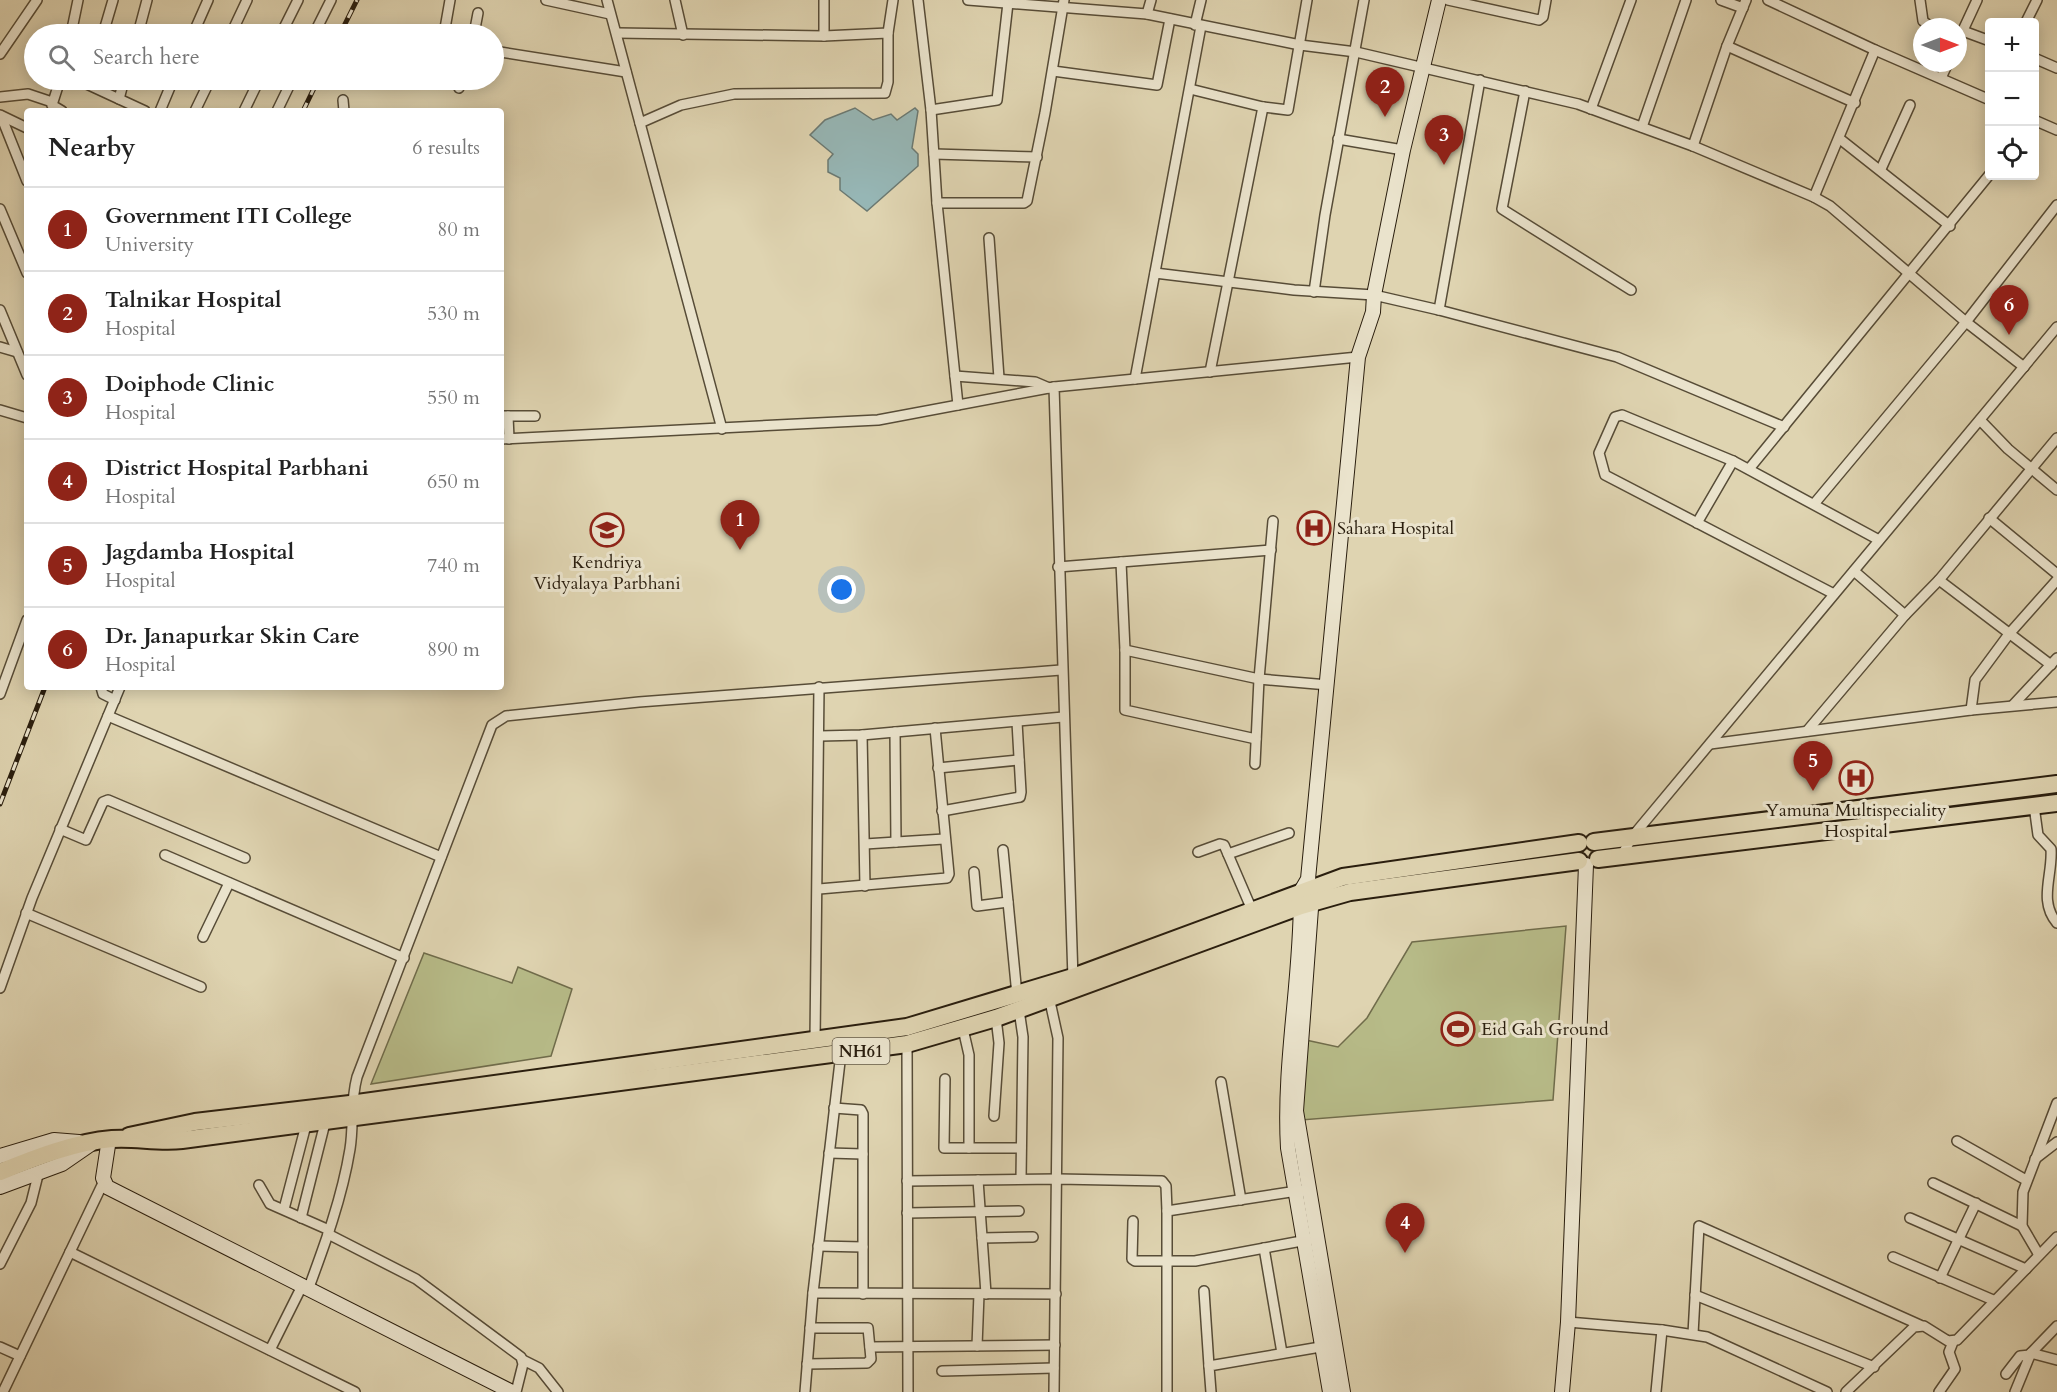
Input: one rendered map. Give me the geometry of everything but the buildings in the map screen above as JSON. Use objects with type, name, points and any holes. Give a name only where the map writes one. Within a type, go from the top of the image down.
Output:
[{"type":"highway","name":"NH61","points":[[0,1172],[59,1151],[195,1122],[351,1112],[828,1046],[1018,1003],[1074,984],[1343,877],[1632,837],[2057,784]]},
{"type":"highway","name":"NH61","points":[[1074,984],[1252,910],[1307,893],[1350,892],[2057,803]]},
{"type":"highway","points":[[1587,843],[1599,848],[1588,862]]},
{"type":"highway","name":"NH61","points":[[828,1046],[907,1044],[996,1018],[1018,1003]]},
{"type":"highway","name":"NH61","points":[[107,1140],[159,1142],[325,1123],[351,1112]]},
{"type":"street","points":[[0,54],[37,0]]},
{"type":"street","points":[[73,24],[78,0]]},
{"type":"street","points":[[106,24],[112,0]]},
{"type":"street","points":[[141,24],[147,0]]},
{"type":"street","points":[[197,24],[208,0]]},
{"type":"street","points":[[236,24],[247,0]]},
{"type":"street","points":[[286,24],[298,0]]},
{"type":"street","points":[[319,24],[331,0]]},
{"type":"street","points":[[446,24],[450,0]]},
{"type":"street","points":[[546,0],[610,14]]},
{"type":"street","points":[[607,0],[722,429]]},
{"type":"street","points":[[675,0],[683,35]]},
{"type":"street","points":[[824,0],[824,36]]},
{"type":"street","points":[[640,123],[681,105],[725,95],[764,92],[885,93],[888,82],[888,33],[893,0]]},
{"type":"street","points":[[918,0],[932,110],[937,203],[958,405]]},
{"type":"street","points":[[968,0],[1064,3],[1147,14],[1300,45],[1356,52],[1480,80],[1591,109],[1693,146],[1814,197],[1830,206],[1966,322],[2024,367]]},
{"type":"street","points":[[1147,14],[1151,0]]},
{"type":"street","points":[[1135,379],[1190,89],[1201,0]]},
{"type":"street","points":[[1190,89],[1263,107],[1289,109],[1308,0]]},
{"type":"street","points":[[1314,292],[1338,139],[1364,0]]},
{"type":"street","points":[[1312,1239],[1295,1192],[1286,1108],[1358,357],[1373,312],[1374,295],[1403,150],[1425,67],[1439,0]]},
{"type":"street","points":[[1448,0],[1490,11],[1540,20],[1546,0]]},
{"type":"street","points":[[1490,11],[1493,0]]},
{"type":"street","points":[[1591,109],[1630,0]]},
{"type":"street","points":[[1642,127],[1686,0]]},
{"type":"street","points":[[1693,146],[1727,46],[1744,4],[1721,0]]},
{"type":"street","points":[[1768,0],[1985,98]]},
{"type":"street","points":[[1920,0],[1923,18]]},
{"type":"street","points":[[1967,21],[1977,0]]},
{"type":"street","points":[[2028,18],[2037,0]]},
{"type":"street","points":[[932,110],[997,100],[1008,3]]},
{"type":"street","points":[[937,203],[1025,203],[1037,157],[1064,3]]},
{"type":"street","points":[[476,24],[478,13]]},
{"type":"street","points":[[1053,71],[1157,85],[1170,19]]},
{"type":"street","points":[[1967,32],[1985,39]]},
{"type":"street","points":[[617,33],[824,36],[888,33]]},
{"type":"street","points":[[1727,46],[1855,103]]},
{"type":"street","points":[[1814,197],[1855,103],[1875,50]]},
{"type":"street","points":[[504,53],[626,72]]},
{"type":"street","points":[[2039,60],[2057,68]]},
{"type":"street","points":[[1941,78],[1944,72]]},
{"type":"street","points":[[1439,310],[1480,80]]},
{"type":"street","points":[[52,102],[56,90]]},
{"type":"street","points":[[104,90],[138,108]]},
{"type":"street","points":[[119,99],[121,90]]},
{"type":"street","points":[[161,108],[169,90]]},
{"type":"street","points":[[196,108],[205,90]]},
{"type":"street","points":[[245,108],[254,90]]},
{"type":"street","points":[[278,108],[287,90]]},
{"type":"street","points":[[1524,91],[1502,209],[1631,290]]},
{"type":"street","points":[[0,97],[28,94],[52,102],[52,105],[57,108]]},
{"type":"street","points":[[343,100],[344,108]]},
{"type":"street","points":[[1881,169],[1910,105]]},
{"type":"street","points":[[1210,372],[1263,107]]},
{"type":"street","points":[[0,115],[24,127]]},
{"type":"street","points":[[0,115],[24,166]]},
{"type":"street","points":[[2039,122],[2057,130]]},
{"type":"street","points":[[1338,139],[1403,150]]},
{"type":"street","points":[[1840,139],[1881,169],[1950,226]]},
{"type":"street","points":[[934,154],[1037,157]]},
{"type":"street","points":[[1749,469],[1911,274],[1985,179]]},
{"type":"street","points":[[1815,504],[1966,322],[2057,205]]},
{"type":"street","points":[[0,209],[24,266]]},
{"type":"street","points":[[989,238],[999,378]]},
{"type":"street","points":[[1155,273],[1314,292],[1374,295],[1439,310],[1617,357],[1784,427]]},
{"type":"street","points":[[0,310],[24,368]]},
{"type":"street","points":[[1621,857],[1632,837],[2057,327]]},
{"type":"street","points":[[0,347],[17,352]]},
{"type":"street","points":[[535,416],[504,416],[505,439],[878,420],[1052,387],[1358,357]]},
{"type":"street","points":[[955,376],[1037,382],[1052,387]]},
{"type":"street","points":[[1052,387],[1074,984]]},
{"type":"street","points":[[0,410],[24,417]]},
{"type":"street","points":[[1834,594],[1605,475],[1599,453],[1615,417],[1622,415],[1733,461],[1879,540]]},
{"type":"street","points":[[1980,420],[2008,449],[2057,490]]},
{"type":"street","points":[[1807,731],[1905,615],[1939,580],[2057,438]]},
{"type":"street","points":[[1697,523],[1733,461]]},
{"type":"street","points":[[1989,518],[2057,574]]},
{"type":"street","points":[[1255,764],[1259,679],[1273,521]]},
{"type":"street","points":[[1058,567],[1271,550]]},
{"type":"street","points":[[1121,562],[1125,710],[1256,739]]},
{"type":"street","points":[[1854,572],[1905,615]]},
{"type":"street","points":[[1939,580],[2009,634],[2054,662],[2013,705]]},
{"type":"street","points":[[1971,710],[1974,680],[2009,634],[2057,580]]},
{"type":"street","points":[[0,694],[24,628]]},
{"type":"street","points":[[1125,650],[1259,679],[1328,685]]},
{"type":"street","points":[[270,1350],[305,1288],[329,1232],[350,1150],[351,1112],[357,1077],[492,725],[500,717],[631,702],[1061,670]]},
{"type":"street","points":[[805,1392],[813,1293],[834,1108],[819,889],[819,687]]},
{"type":"street","points":[[102,690],[103,694],[115,700]]},
{"type":"street","points":[[0,988],[26,913],[119,690]]},
{"type":"street","points":[[1710,744],[1971,710],[2057,702]]},
{"type":"street","points":[[108,716],[441,857]]},
{"type":"street","points":[[820,736],[862,735],[1063,717]]},
{"type":"street","points":[[942,811],[1017,799],[1022,792],[1017,722]]},
{"type":"street","points":[[819,889],[944,880],[949,874],[935,728]]},
{"type":"street","points":[[895,732],[896,842]]},
{"type":"street","points":[[862,735],[865,886]]},
{"type":"street","points":[[938,768],[1019,760]]},
{"type":"street","points":[[60,829],[86,840],[103,802],[108,800],[244,858]]},
{"type":"street","points":[[2034,806],[2038,835],[2051,849],[2052,868],[2046,899],[2050,915],[2057,923]]},
{"type":"street","points":[[1228,854],[1289,833]]},
{"type":"street","points":[[865,844],[944,839]]},
{"type":"street","points":[[1198,852],[1222,844],[1252,910]]},
{"type":"street","points":[[1003,850],[1023,1037],[1021,1179]]},
{"type":"street","points":[[165,855],[404,958]]},
{"type":"street","points":[[1562,1392],[1568,1322],[1588,862]]},
{"type":"street","points":[[974,872],[977,906],[1008,902]]},
{"type":"street","points":[[203,937],[229,883]]},
{"type":"street","points":[[1307,893],[1296,1111],[1310,1189],[1312,1239],[1330,1345],[1343,1392]]},
{"type":"street","points":[[26,913],[201,987]]},
{"type":"street","points":[[1048,992],[1058,1038],[1054,1392]]},
{"type":"street","points":[[994,1116],[999,1043],[996,1018]]},
{"type":"street","points":[[963,1029],[969,1055],[969,1148]]},
{"type":"street","points":[[907,1044],[908,1392]]},
{"type":"street","points":[[945,1079],[943,1146],[1021,1148]]},
{"type":"street","points":[[1221,1082],[1241,1200]]},
{"type":"street","points":[[2022,1226],[2026,1180],[2057,1103]]},
{"type":"street","points":[[834,1108],[862,1111],[863,1294]]},
{"type":"street","points":[[301,1218],[325,1123]]},
{"type":"street","points":[[284,1209],[306,1125]]},
{"type":"street","points":[[0,1156],[54,1140],[107,1140]]},
{"type":"street","points":[[0,1187],[62,1164],[107,1140]]},
{"type":"street","points":[[3,1392],[103,1183],[107,1140]]},
{"type":"street","points":[[1957,1141],[2026,1180]]},
{"type":"street","points":[[2033,1161],[2057,1142]]},
{"type":"street","points":[[829,1153],[863,1154]]},
{"type":"street","points":[[0,1264],[31,1203],[39,1172]]},
{"type":"street","points":[[907,1181],[1021,1179],[1162,1181],[1166,1186],[1167,1211],[1167,1392]]},
{"type":"street","points":[[977,1346],[983,1294],[978,1180]]},
{"type":"street","points":[[103,1183],[305,1288],[514,1392],[523,1360]]},
{"type":"street","points":[[1933,1183],[2022,1226],[2039,1255]]},
{"type":"street","points":[[259,1185],[267,1202],[329,1232],[416,1280],[523,1360],[539,1368],[558,1392]]},
{"type":"street","points":[[1167,1211],[1310,1189]]},
{"type":"street","points":[[1940,1278],[1976,1203]]},
{"type":"street","points":[[907,1213],[1019,1211]]},
{"type":"street","points":[[1910,1218],[2026,1269]]},
{"type":"street","points":[[1133,1221],[1132,1259],[1167,1262],[1195,1261],[1312,1239]]},
{"type":"street","points":[[1694,1334],[1699,1226],[1953,1342]]},
{"type":"street","points":[[982,1238],[1033,1237]]},
{"type":"street","points":[[1940,1391],[1955,1369],[1949,1352],[1953,1342],[2057,1237]]},
{"type":"street","points":[[818,1246],[863,1247]]},
{"type":"street","points":[[1264,1248],[1282,1353]]},
{"type":"street","points":[[70,1252],[355,1392]]},
{"type":"street","points":[[1893,1257],[1993,1300]]},
{"type":"street","points":[[1204,1291],[1211,1392]]},
{"type":"street","points":[[813,1293],[1056,1294]]},
{"type":"street","points":[[1695,1295],[1874,1367]]},
{"type":"street","points":[[1568,1322],[1662,1330],[1707,1337],[1827,1392]]},
{"type":"street","points":[[1846,1392],[1914,1327],[1920,1325]]},
{"type":"street","points":[[2015,1392],[2030,1354],[2057,1326]]},
{"type":"street","points":[[807,1364],[867,1363],[870,1359],[870,1329],[867,1327],[810,1328]]},
{"type":"street","points":[[1656,1392],[1662,1330]]},
{"type":"street","points":[[870,1347],[1054,1345]]},
{"type":"street","points":[[1209,1366],[1330,1345]]},
{"type":"street","points":[[1330,1345],[1330,1392]]},
{"type":"street","points":[[0,1347],[20,1356]]},
{"type":"street","points":[[2006,1374],[2020,1356],[2030,1354],[2057,1360]]},
{"type":"street","points":[[942,1371],[1054,1368]]},
{"type":"green space","name":"Eid Gah Ground","points":[[1566,926],[1553,1100],[1301,1120],[1301,1039],[1338,1047],[1367,1018],[1412,942]]},
{"type":"green space","points":[[424,953],[512,983],[518,967],[572,989],[551,1056],[371,1084]]},
{"type":"water","points":[[855,108],[873,120],[891,114],[897,120],[915,108],[918,111],[912,148],[918,154],[918,166],[867,211],[840,190],[840,178],[828,172],[828,160],[833,154],[810,135],[825,120]]},
{"type":"railway","points":[[345,24],[357,0]]},
{"type":"railway","points":[[304,108],[313,90]]},
{"type":"railway","points":[[0,804],[44,690]]},
{"type":"place","name":"Talnikar Hospital","points":[[1385,117]]},
{"type":"place","name":"Doiphode Clinic","points":[[1444,165]]},
{"type":"place","name":"Dr. Janapurkar Skin Care","points":[[2009,335]]},
{"type":"place","name":"Sahara Hospital","points":[[1314,528]]},
{"type":"place","name":"Kendriya Vidyalaya Parbhani","points":[[607,530]]},
{"type":"place","name":"Government ITI College","points":[[740,550]]},
{"type":"place","name":"Yamuna Multispeciality Hospital","points":[[1856,778]]},
{"type":"place","name":"Jagdamba Hospital","points":[[1813,791]]},
{"type":"place","name":"Eid Gah Ground","points":[[1458,1029]]},
{"type":"place","name":"District Hospital Parbhani","points":[[1405,1253]]}]
